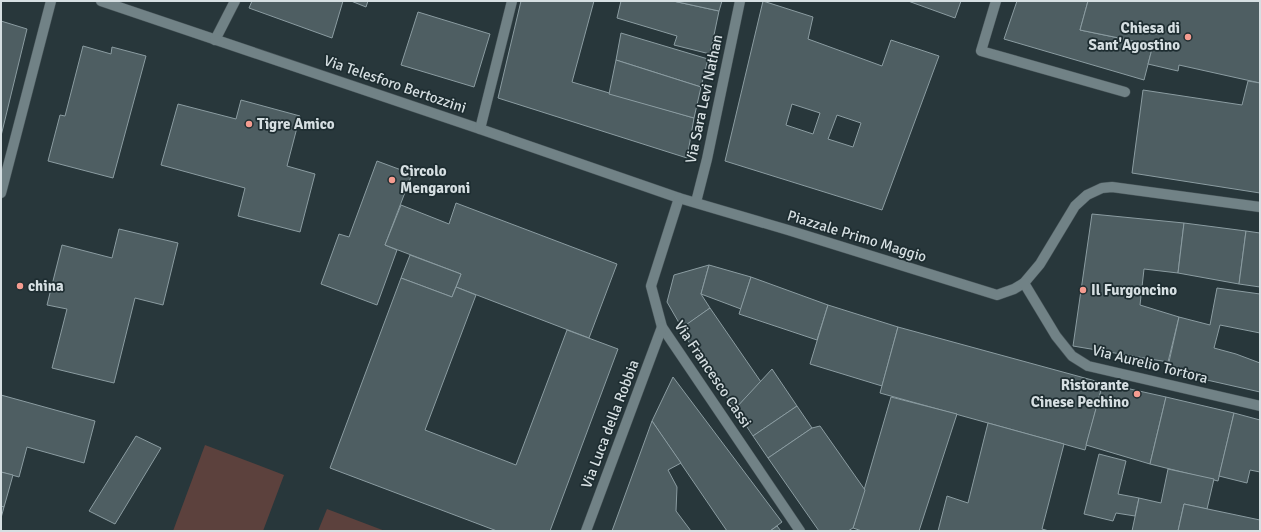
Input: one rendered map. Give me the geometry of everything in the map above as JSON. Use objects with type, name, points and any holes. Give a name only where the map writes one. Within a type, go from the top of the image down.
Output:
[{"type":"street","points":[[1,193],[51,1]]},
{"type":"street","name":"Via Telesforo Bertozzini","points":[[101,1],[679,198]]},
{"type":"street","points":[[216,40],[235,1]]},
{"type":"street","points":[[480,129],[512,1]]},
{"type":"street","name":"Via Sara Levi Nathan","points":[[696,202],[707,159],[740,1]]},
{"type":"street","points":[[996,1],[981,51],[1125,92]]},
{"type":"street","points":[[1024,283],[1040,264],[1076,206],[1088,194],[1102,188],[1112,187],[1260,207]]},
{"type":"street","name":"Piazzale Primo Maggio","points":[[679,198],[997,295],[1014,289],[1024,283]]},
{"type":"street","name":"Via Francesco Cassi","points":[[679,198],[651,286],[662,328],[800,531]]},
{"type":"street","name":"Via Aurelio Tortora","points":[[1024,283],[1056,336],[1072,356],[1088,366],[1260,406]]},
{"type":"street","name":"Via Luca della Robbia","points":[[586,531],[662,328]]},
{"type":"shaded area","points":[[205,445],[284,475],[263,531],[173,531]]},
{"type":"shaded area","points":[[327,509],[385,531],[318,531]]},
{"type":"building","points":[[252,1],[343,1],[332,38],[249,8]]},
{"type":"building","points":[[351,1],[368,1],[366,7]]},
{"type":"building","points":[[521,1],[594,1],[572,82],[694,118],[687,158],[498,98]]},
{"type":"building","points":[[621,1],[673,1],[719,11],[710,54],[674,45],[677,36],[617,18]]},
{"type":"building","points":[[673,1],[722,1],[719,11]]},
{"type":"building","points":[[763,1],[813,17],[808,39],[882,66],[891,40],[939,56],[882,210],[725,161]],"holes":[[[792,104],[820,113],[813,134],[786,125]],[[837,115],[861,123],[853,147],[828,139]]]},
{"type":"building","points":[[908,1],[961,1],[955,18]]},
{"type":"building","points":[[1017,1],[1088,1],[1080,30],[1153,45],[1144,80],[1004,39]]},
{"type":"building","name":"Chiesa di Sant'Agostino","points":[[1088,1],[1260,1],[1260,83],[1179,65],[1178,71],[1148,64],[1153,45],[1080,30]]},
{"type":"building","points":[[418,12],[490,34],[474,87],[401,65]]},
{"type":"building","points":[[1,21],[27,29],[1,136]]},
{"type":"building","points":[[621,33],[708,59],[701,87],[616,60]]},
{"type":"building","points":[[83,46],[111,54],[112,47],[146,56],[113,178],[48,161],[60,115],[65,116]]},
{"type":"building","points":[[616,60],[701,87],[694,118],[609,94]]},
{"type":"building","points":[[1248,81],[1260,83],[1260,193],[1132,173],[1143,90],[1242,105]]},
{"type":"building","points":[[241,100],[300,116],[287,166],[315,174],[300,232],[238,216],[245,188],[161,165],[178,104],[236,119]]},
{"type":"building","points":[[377,161],[412,174],[385,245],[397,250],[377,305],[321,284],[339,234],[349,237]]},
{"type":"building","points":[[456,203],[617,264],[589,338],[456,287],[461,274],[385,245],[401,205],[449,224]]},
{"type":"building","points":[[1092,214],[1184,223],[1178,273],[1144,269],[1140,305],[1179,317],[1168,362],[1073,346]]},
{"type":"building","points":[[1184,223],[1246,231],[1239,284],[1178,273]]},
{"type":"building","points":[[119,229],[178,243],[163,305],[135,298],[114,383],[52,368],[67,309],[47,305],[62,245],[112,258]]},
{"type":"building","points":[[1246,231],[1260,233],[1260,287],[1239,284]]},
{"type":"building","points":[[410,255],[461,274],[452,297],[401,278]]},
{"type":"building","points":[[709,265],[701,294],[710,308],[682,328],[667,302],[674,275]]},
{"type":"building","points":[[709,265],[751,277],[741,309],[701,294]]},
{"type":"building","points":[[751,277],[828,305],[817,340],[739,314]]},
{"type":"building","points":[[401,278],[452,297],[456,287],[476,295],[425,430],[516,465],[567,330],[618,349],[550,531],[497,531],[330,468]]},
{"type":"building","points":[[1217,288],[1260,294],[1260,333],[1220,325],[1214,348],[1260,363],[1260,392],[1167,371],[1179,317],[1210,325]]},
{"type":"building","points":[[828,305],[898,327],[882,386],[810,364]]},
{"type":"building","points":[[710,308],[761,382],[735,409],[680,329]]},
{"type":"building","points":[[898,327],[1103,383],[1085,450],[880,393]]},
{"type":"building","points":[[772,369],[797,406],[753,436],[735,409]]},
{"type":"building","points":[[673,377],[782,522],[770,531],[727,531],[652,421]]},
{"type":"building","points":[[1103,383],[1166,397],[1150,464],[1086,445]]},
{"type":"building","points":[[1,395],[95,421],[84,463],[27,447],[19,477],[1,472]]},
{"type":"building","points":[[891,397],[957,414],[919,531],[862,531],[853,528]]},
{"type":"building","points":[[1166,397],[1234,413],[1218,481],[1150,464]]},
{"type":"building","points":[[797,406],[812,428],[768,458],[753,436]]},
{"type":"building","points":[[1234,413],[1260,420],[1260,472],[1250,470],[1247,483],[1219,476]]},
{"type":"building","points":[[652,421],[681,463],[668,470],[677,487],[676,511],[691,531],[612,531]]},
{"type":"building","points":[[988,423],[1064,444],[1042,529],[1049,531],[938,531],[947,496],[968,503]]},
{"type":"building","points":[[820,426],[865,490],[853,528],[848,531],[819,531],[768,458],[812,428]]},
{"type":"building","points":[[136,436],[161,448],[115,524],[89,511]]},
{"type":"building","points":[[1099,454],[1126,461],[1118,494],[1139,498],[1135,516],[1116,513],[1113,521],[1084,514]]},
{"type":"building","points":[[1168,469],[1214,479],[1207,509],[1184,504],[1178,531],[1132,531],[1139,498],[1161,503]]},
{"type":"building","points":[[1,472],[13,475],[4,507],[1,506]]},
{"type":"building","points":[[1184,504],[1260,520],[1260,531],[1178,531]]},
{"type":"building","points":[[1,506],[4,507],[1,518]]},
{"type":"building","points":[[777,526],[781,531],[770,531]]},
{"type":"place","name":"Chiesa di Sant'Agostino","points":[[1188,37]]},
{"type":"place","name":"Tigre Amico","points":[[249,124]]},
{"type":"place","name":"Circolo Mengaroni","points":[[392,180]]},
{"type":"place","name":"china","points":[[20,286]]},
{"type":"place","name":"Il Furgoncino","points":[[1083,290]]},
{"type":"place","name":"Ristorante Cinese Pechino","points":[[1137,394]]}]
